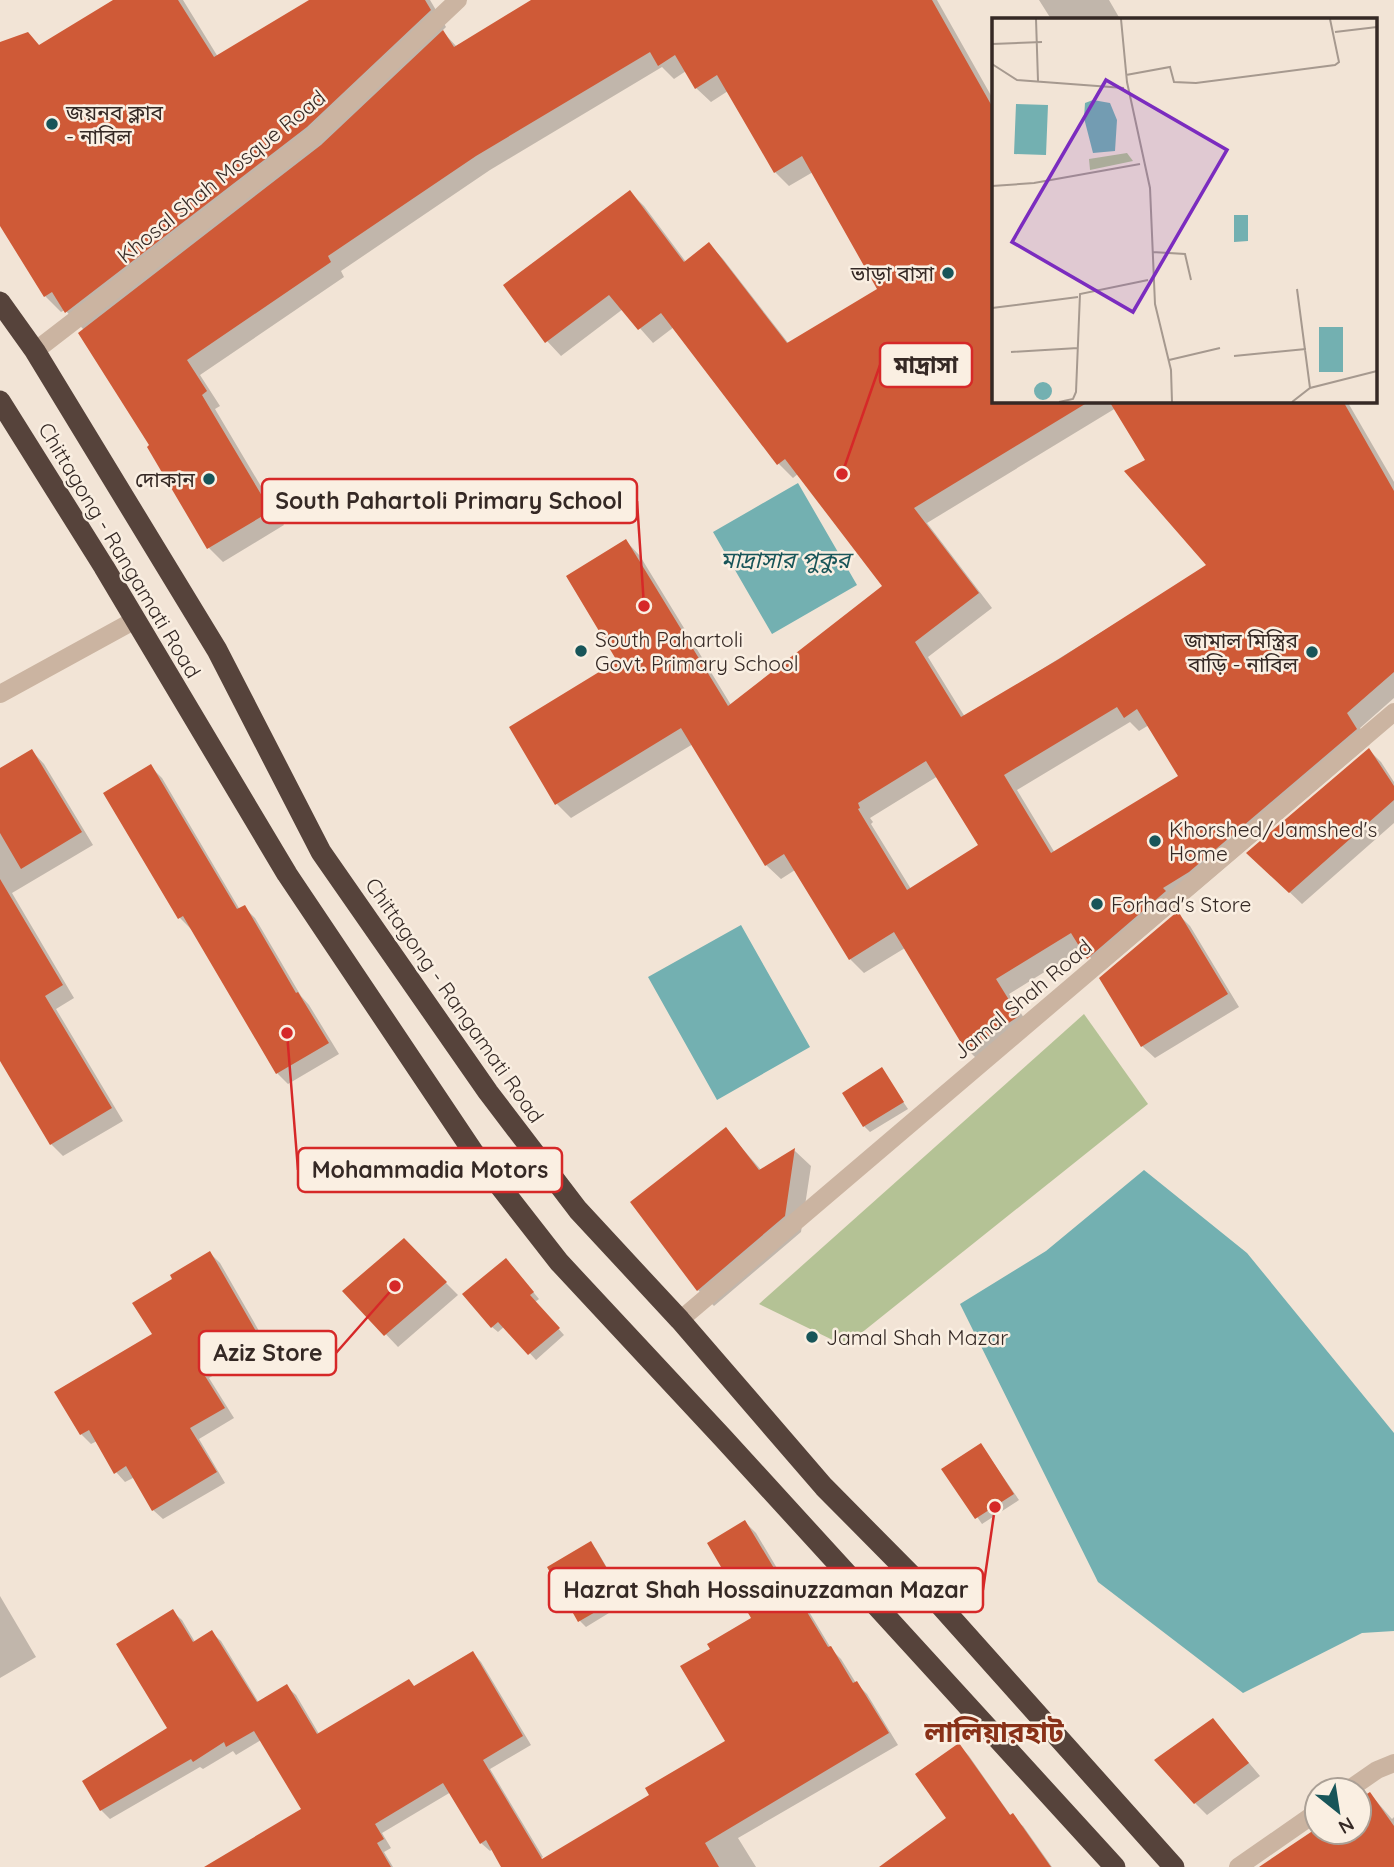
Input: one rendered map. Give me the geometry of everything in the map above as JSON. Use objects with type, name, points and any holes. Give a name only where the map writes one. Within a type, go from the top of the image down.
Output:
[{"type":"highway","name":"Chittagong - Rangamati Road","points":[[0,302],[36,351],[217,650],[321,852],[488,1092],[578,1210],[680,1320],[824,1487],[930,1594],[1174,1867]]},
{"type":"highway","name":"Chittagong - Rangamati Road","points":[[0,401],[287,874],[474,1153],[559,1262],[742,1458],[1115,1867]]},
{"type":"street","name":"Khosal Shah Mosque Road","points":[[36,351],[314,136],[458,0]]},
{"type":"street","points":[[0,694],[135,620]]},
{"type":"street","name":"Jamal Shah Road","points":[[680,1320],[1394,712]]},
{"type":"street","points":[[1368,1776],[1394,1763]]},
{"type":"street","points":[[1238,1867],[1303,1822]]},
{"type":"green space","points":[[1084,1014],[1148,1104],[845,1346],[759,1304]]},
{"type":"water","name":"মাদ্রাসার পুকুর","points":[[798,483],[857,585],[772,634],[713,532]]},
{"type":"water","points":[[741,925],[810,1047],[717,1100],[648,977]]},
{"type":"water","points":[[1144,1170],[1247,1253],[1394,1433],[1394,1631],[1362,1633],[1243,1693],[1098,1582],[960,1304],[1046,1251]]},
{"type":"building","points":[[113,0],[178,0],[214,57],[309,0],[425,0],[431,10],[307,127],[65,313],[52,292],[44,297],[0,226],[0,42],[28,32],[39,45]]},
{"type":"building","points":[[531,0],[932,0],[992,106],[992,402],[1088,402],[914,508],[979,593],[915,642],[961,717],[1059,659],[1206,565],[1124,471],[1145,460],[1110,402],[1344,402],[1394,491],[1394,672],[1347,713],[1357,729],[1189,872],[1163,888],[1166,891],[1087,959],[1071,933],[996,979],[1019,1016],[966,1051],[894,932],[849,960],[784,854],[765,866],[681,728],[555,805],[509,727],[617,661],[566,576],[626,539],[728,706],[882,586],[785,459],[777,465],[661,313],[638,330],[609,295],[545,343],[503,285],[630,190],[684,262],[709,242],[787,343],[877,289],[802,156],[774,173],[717,75],[695,89],[675,55],[658,66],[650,52],[476,156],[328,256],[331,262],[187,360],[207,391],[202,395],[271,511],[207,549],[147,447],[149,445],[78,333],[321,145],[443,30],[454,47]],"holes":[[[1117,707],[1124,718],[1137,709],[1178,776],[1051,853],[1004,775]],[[926,761],[978,845],[907,890],[858,809],[858,803]]]},
{"type":"building","points":[[1369,748],[1394,786],[1394,800],[1289,893],[1246,853]]},
{"type":"building","points":[[32,749],[82,832],[21,869],[0,833],[0,768]]},
{"type":"building","points":[[151,764],[237,909],[245,905],[296,993],[298,992],[329,1043],[276,1074],[183,916],[178,919],[103,793]]},
{"type":"building","points":[[0,879],[63,985],[45,996],[112,1108],[50,1145],[0,1061]]},
{"type":"building","points":[[1178,911],[1228,994],[1141,1047],[1099,978]]},
{"type":"building","points":[[882,1067],[904,1102],[863,1127],[842,1093]]},
{"type":"building","points":[[726,1127],[759,1170],[795,1148],[785,1216],[697,1291],[630,1202]]},
{"type":"building","points":[[404,1238],[447,1282],[384,1336],[342,1291]]},
{"type":"building","points":[[210,1251],[257,1333],[200,1368],[225,1408],[190,1428],[217,1472],[152,1511],[126,1466],[114,1474],[89,1430],[80,1435],[54,1392],[152,1334],[132,1303],[172,1279],[170,1275]]},
{"type":"building","points":[[506,1258],[534,1292],[530,1295],[560,1328],[528,1355],[498,1322],[491,1328],[462,1294]]},
{"type":"building","points":[[981,1443],[1014,1494],[975,1519],[941,1469]]},
{"type":"building","points":[[745,1520],[793,1600],[798,1597],[828,1647],[831,1646],[853,1683],[857,1681],[889,1733],[705,1843],[719,1867],[501,1867],[486,1840],[480,1844],[443,1783],[375,1824],[384,1839],[377,1843],[391,1867],[204,1867],[301,1809],[254,1731],[226,1747],[224,1742],[193,1762],[191,1759],[100,1811],[82,1781],[167,1728],[116,1644],[173,1609],[193,1642],[212,1630],[257,1702],[287,1684],[317,1734],[409,1679],[414,1686],[473,1651],[523,1736],[483,1760],[542,1859],[649,1795],[645,1788],[725,1741],[680,1666],[710,1649],[707,1644],[751,1618],[707,1543]]},
{"type":"building","points":[[591,1541],[623,1596],[578,1622],[547,1567]]},
{"type":"building","points":[[1213,1718],[1249,1763],[1194,1804],[1154,1760]]},
{"type":"building","points":[[959,1743],[1051,1867],[879,1867],[946,1818],[915,1774]]},
{"type":"building","points":[[1373,1796],[1394,1826],[1394,1867],[1259,1867],[1303,1837],[1303,1846],[1373,1846]]},
{"type":"place","name":"জয়নব ক্লাব - নাবিল","points":[[52,124]]},
{"type":"place","name":"ভাড়া বাসা","points":[[948,273]]},
{"type":"place","name":"মাদ্রাসা","points":[[842,474]]},
{"type":"place","name":"দোকান","points":[[209,479]]},
{"type":"place","name":"South Pahartoli Primary School","points":[[644,606]]},
{"type":"place","name":"South Pahartoli Govt. Primary School","points":[[581,651]]},
{"type":"place","name":"জামাল মিস্ত্রির বাড়ি - নাবিল","points":[[1312,652]]},
{"type":"place","name":"Khorshed/Jamshed's Home","points":[[1155,841]]},
{"type":"place","name":"Forhad's Store","points":[[1097,904]]},
{"type":"place","name":"Mohammadia Motors","points":[[287,1033]]},
{"type":"place","name":"Aziz Store","points":[[395,1286]]},
{"type":"place","name":"Jamal Shah Mazar","points":[[812,1337]]},
{"type":"place","name":"Hazrat Shah Hossainuzzaman Mazar","points":[[995,1507]]},
{"type":"district","name":"লালিয়ারহাট","points":[[994,1731]]}]
